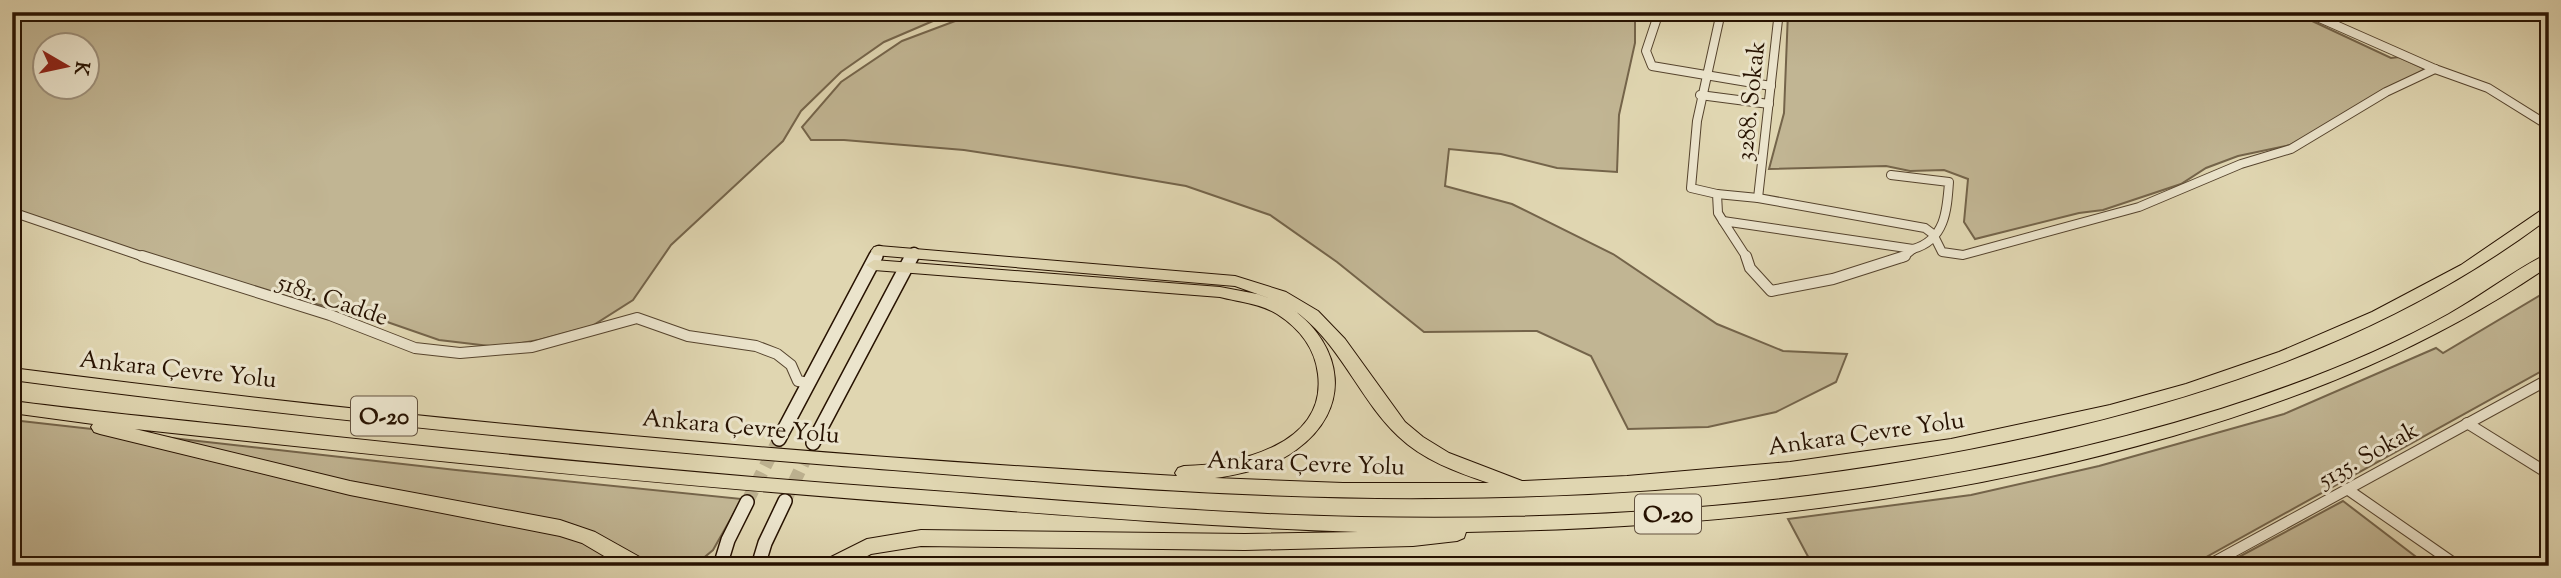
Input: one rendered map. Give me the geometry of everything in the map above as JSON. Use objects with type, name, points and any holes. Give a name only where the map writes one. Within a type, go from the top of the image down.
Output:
[{"type":"highway","name":"Ankara Çevre Yolu","points":[[12,374],[610,439],[1054,474],[1419,492],[1648,482],[1792,469],[1959,445],[2102,414],[2247,371],[2352,328],[2462,272],[2549,210]]},
{"type":"highway","points":[[877,258],[1220,292],[1257,299],[1285,312],[1305,328],[1322,348],[1328,366],[1327,391],[1320,412],[1292,444],[1269,457],[1238,468],[1204,473],[1054,474]]},
{"type":"highway","name":"O-20","points":[[19,408],[357,447],[754,485],[1278,521],[1424,525],[1547,522],[1726,510],[1891,491],[1980,476],[2128,443],[2277,397],[2366,361],[2447,323],[2549,258]]},
{"type":"highway","points":[[911,261],[1236,281],[1287,297],[1308,310],[1344,346],[1387,412],[1424,447],[1444,460],[1528,488]]},
{"type":"highway","points":[[19,408],[350,488],[560,528],[618,551],[638,566]]},
{"type":"highway","points":[[832,566],[867,547],[921,538],[1245,542],[1413,538],[1547,522]]},
{"type":"street","points":[[1672,12],[1657,18],[1646,51],[1652,66],[1771,86]]},
{"type":"street","points":[[1721,12],[1700,96],[1691,159],[1691,188],[1925,228],[1933,234],[1942,252],[1963,255],[2139,207],[2241,164],[2291,149],[2386,92],[2434,69]]},
{"type":"street","name":"3288. Sokak","points":[[1758,198],[1778,20],[1769,12]]},
{"type":"street","points":[[2306,12],[2434,69],[2497,92],[2549,126]]},
{"type":"street","points":[[1700,96],[1769,104]]},
{"type":"street","points":[[1723,221],[1913,250],[1922,248],[1936,240],[1946,217],[1949,181],[1891,175]]},
{"type":"street","points":[[1717,194],[1718,213],[1745,253],[1750,268],[1771,291],[1833,279],[1904,257],[1913,250]]},
{"type":"street","name":"5181. Cadde","points":[[12,212],[199,275],[330,315],[429,351],[478,352],[532,347],[627,319],[648,320],[671,332],[777,354],[791,365],[798,381],[809,383]]},
{"type":"street","points":[[779,439],[877,258]]},
{"type":"street","points":[[813,443],[911,261]]},
{"type":"street","name":"5135. Sokak","points":[[2207,566],[2549,379]]},
{"type":"street","points":[[2467,423],[2549,474]]},
{"type":"street","points":[[2347,489],[2458,566]]},
{"type":"street","points":[[758,566],[765,543],[785,501]]},
{"type":"street","points":[[720,566],[728,540],[747,502]]},
{"type":"shaded area","points":[[12,12],[954,12],[884,42],[841,72],[801,111],[783,141],[671,245],[633,300],[592,326],[539,340],[498,347],[439,340],[370,316],[271,294],[12,211]]},
{"type":"shaded area","points":[[979,12],[1635,12],[1635,43],[1619,115],[1617,172],[1557,168],[1501,154],[1449,149],[1445,186],[1512,204],[1613,254],[1717,324],[1783,351],[1847,354],[1836,382],[1776,412],[1708,427],[1628,429],[1591,356],[1537,331],[1424,332],[1337,262],[1270,215],[1186,186],[1074,167],[964,150],[844,140],[811,140],[802,127],[841,82],[902,41]]},
{"type":"shaded area","points":[[1788,12],[2293,12],[2391,58],[2399,57],[2425,69],[2290,145],[2238,156],[2206,168],[2181,184],[2103,210],[2079,213],[1975,239],[1964,222],[1968,179],[1944,170],[1910,171],[1886,166],[1769,169],[1784,113]]},
{"type":"shaded area","points":[[2549,290],[2549,367],[2190,566],[1799,566],[1812,564],[1788,519],[1971,495],[2099,466],[2284,414],[2436,348],[2443,353]]},
{"type":"shaded area","points":[[12,420],[742,499],[713,550],[694,566],[12,566]]},
{"type":"shaded area","points":[[2343,501],[2428,566],[2222,566]]},
{"type":"tunnel","points":[[747,502],[779,439]]},
{"type":"tunnel","points":[[785,501],[813,443]]}]
